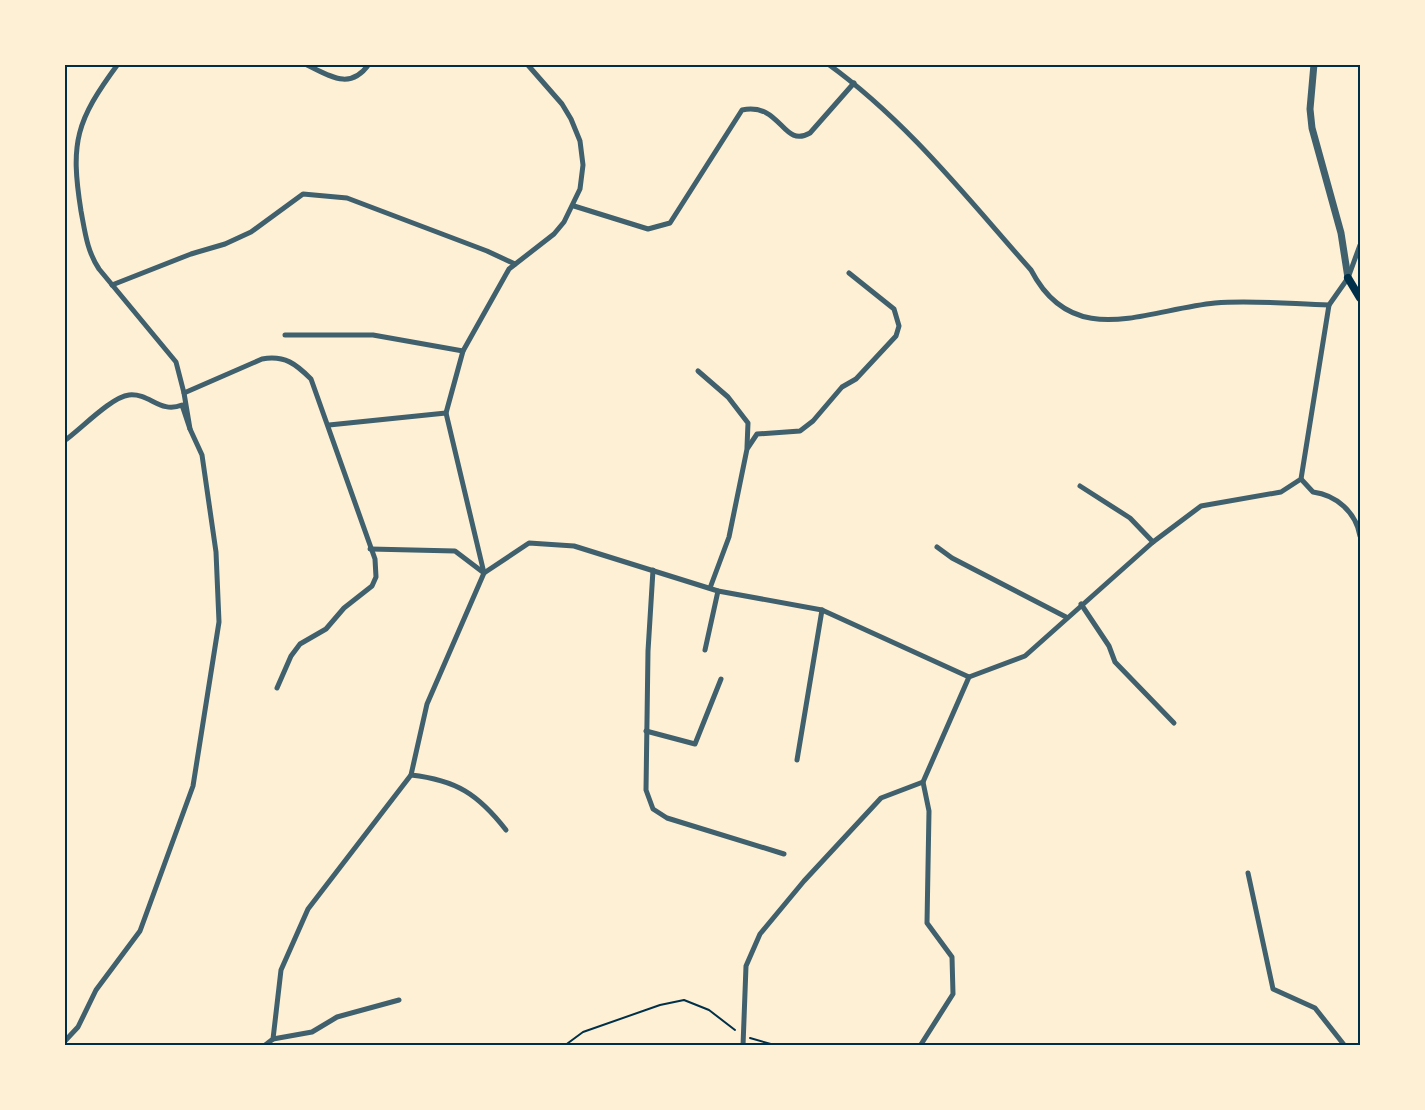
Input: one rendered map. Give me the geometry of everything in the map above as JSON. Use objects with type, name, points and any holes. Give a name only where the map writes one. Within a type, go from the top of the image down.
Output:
[{"type":"main road","points":[[1348,278],[1360,298]]},
{"type":"street","points":[[118,64],[89,106],[79,132],[75,159],[76,187],[88,247],[97,265],[176,362],[190,429]]},
{"type":"street","points":[[305,64],[330,76],[349,81],[362,75],[369,64]]},
{"type":"street","points":[[828,64],[854,83],[914,138],[1031,270],[1045,294],[1072,314],[1093,320],[1115,321],[1215,303],[1329,305]]},
{"type":"street","points":[[1314,64],[1310,109],[1312,128],[1341,233],[1348,278]]},
{"type":"street","points":[[484,573],[446,413],[463,351],[509,268],[554,234],[574,206],[580,189],[583,165],[576,130],[562,105],[529,65]]},
{"type":"street","points":[[574,206],[637,227],[658,228],[669,223],[742,110],[753,108],[766,111],[794,137],[801,138],[810,132],[854,83]]},
{"type":"street","points":[[112,285],[191,254],[225,244],[251,232],[303,194],[347,198],[487,251],[515,264]]},
{"type":"street","points":[[273,1039],[281,970],[308,909],[411,775],[427,704],[484,573],[529,543],[574,546],[718,591],[822,610],[969,677],[1025,656],[1066,617],[1153,542],[1201,506],[1281,492],[1301,479],[1329,305],[1348,278],[1360,245]]},
{"type":"street","points":[[747,449],[757,434],[800,431],[813,421],[842,387],[856,379],[896,336],[898,326],[894,309],[849,273]]},
{"type":"street","points":[[285,335],[373,335],[463,351]]},
{"type":"street","points":[[184,393],[262,359],[281,358],[298,366],[312,379],[375,559],[376,577],[372,586],[344,608],[326,629],[300,644],[291,656],[277,688]]},
{"type":"street","points":[[698,371],[728,397],[748,423],[747,449],[729,537],[710,588]]},
{"type":"street","points":[[64,441],[116,401],[128,395],[142,396],[165,408],[182,405],[202,455],[216,552],[219,622],[192,786],[140,931],[96,990],[78,1027],[64,1042]]},
{"type":"street","points":[[329,425],[446,413]]},
{"type":"street","points":[[1301,479],[1313,492],[1327,494],[1351,513],[1360,536]]},
{"type":"street","points":[[1080,486],[1130,518],[1153,542]]},
{"type":"street","points":[[937,547],[952,558],[1066,617]]},
{"type":"street","points":[[370,549],[455,551],[484,573]]},
{"type":"street","points":[[653,570],[646,731],[646,790],[650,805],[657,813],[667,818],[784,854]]},
{"type":"street","points":[[705,650],[718,591]]},
{"type":"street","points":[[1081,604],[1109,646],[1115,662],[1174,723]]},
{"type":"street","points":[[797,760],[822,610]]},
{"type":"street","points":[[920,1046],[952,994],[952,957],[927,923],[929,811],[923,782],[969,677]]},
{"type":"street","points":[[646,731],[695,744],[722,679]]},
{"type":"street","points":[[411,775],[442,778],[468,793],[488,806],[506,830]]},
{"type":"street","points":[[743,1046],[746,966],[760,934],[804,881],[881,798],[923,782]]},
{"type":"street","points":[[1248,873],[1273,989],[1315,1008],[1345,1046]]},
{"type":"street","points":[[264,1046],[273,1039],[312,1032],[337,1017],[399,1000]]},
{"type":"path","points":[[564,1046],[583,1032],[684,1000],[709,1010],[743,1036],[778,1046]]}]
